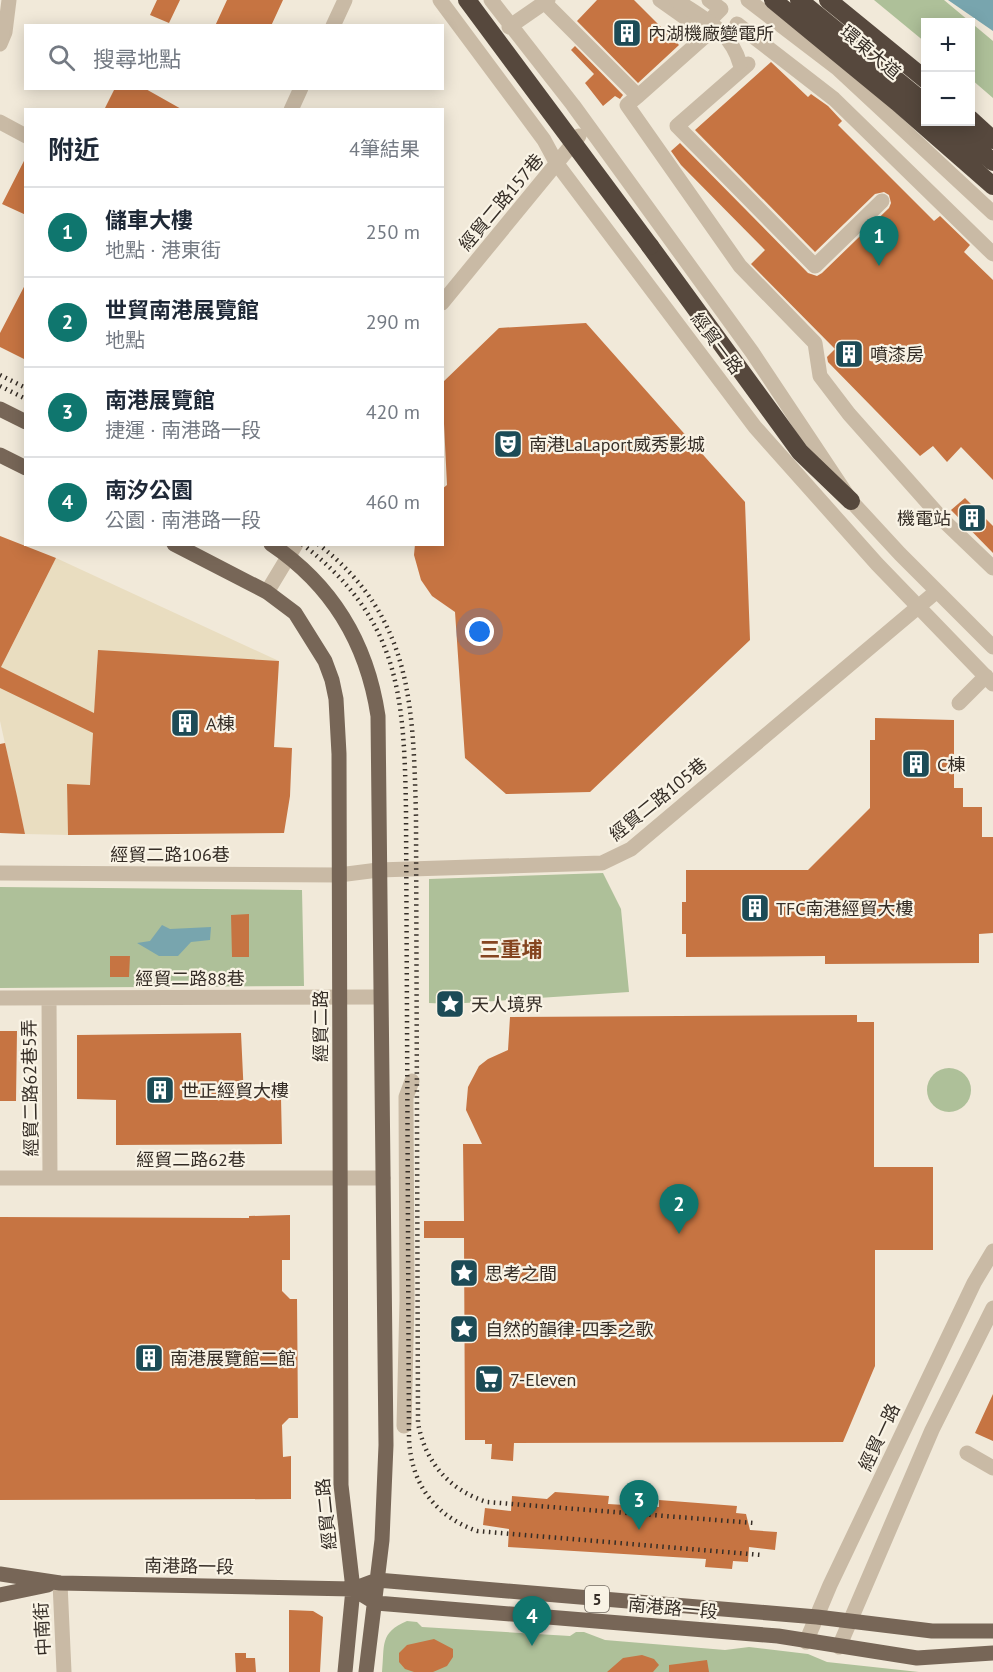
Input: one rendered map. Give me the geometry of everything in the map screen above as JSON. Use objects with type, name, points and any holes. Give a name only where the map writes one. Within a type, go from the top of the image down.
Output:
[{"type":"highway","points":[[467,0],[800,452],[851,501]]},
{"type":"highway","name":"環東大道","points":[[773,0],[897,102],[993,186]]},
{"type":"highway","points":[[799,0],[921,100]]},
{"type":"highway","name":"環東大道","points":[[828,0],[921,76]]},
{"type":"highway","points":[[975,124],[993,140]]},
{"type":"highway","points":[[951,126],[993,162]]},
{"type":"main road","points":[[0,409],[24,421]]},
{"type":"main road","points":[[0,455],[24,467]]},
{"type":"main road","name":"經貿二路","points":[[178,546],[267,592],[295,613],[325,661],[336,699],[339,754],[341,1485],[353,1589],[345,1672]]},
{"type":"main road","points":[[277,546],[293,551],[330,596],[364,657],[373,686],[378,716],[386,1445],[382,1540],[366,1672]]},
{"type":"main road","name":"南港路一段","points":[[0,1574],[60,1583],[353,1589],[377,1580],[817,1617],[932,1631],[993,1631]]},
{"type":"main road","name":"南港路一段","points":[[0,1595],[60,1583]]},
{"type":"main road","name":"南港路一段","points":[[353,1589],[376,1603],[778,1636],[917,1658],[993,1653]]},
{"type":"street","points":[[0,44],[5,32],[9,0]]},
{"type":"street","points":[[334,24],[345,0]]},
{"type":"street","name":"經貿一路","points":[[440,0],[544,140],[557,165],[755,427],[877,564],[989,680]]},
{"type":"street","points":[[660,0],[701,29],[721,9],[709,0]]},
{"type":"street","points":[[676,0],[718,28],[735,46],[743,66]]},
{"type":"street","points":[[693,0],[722,19],[740,36],[743,66]]},
{"type":"street","points":[[748,0],[837,68],[993,213]]},
{"type":"street","points":[[818,0],[859,30],[921,85]]},
{"type":"street","points":[[501,11],[542,1],[638,96]]},
{"type":"street","name":"經貿一路","points":[[501,11],[587,124],[752,352],[851,501],[993,647]]},
{"type":"street","points":[[737,24],[834,99],[993,254]]},
{"type":"street","points":[[710,32],[627,105],[740,266],[815,343],[820,376],[849,414],[944,521],[993,568]]},
{"type":"street","points":[[743,66],[677,126],[816,266],[882,201]]},
{"type":"street","points":[[292,108],[300,90]]},
{"type":"street","points":[[0,122],[24,135]]},
{"type":"street","name":"經貿二路157巷","points":[[444,301],[557,165],[587,124]]},
{"type":"street","points":[[965,126],[993,155]]},
{"type":"street","points":[[267,592],[293,551]]},
{"type":"street","name":"經貿二路105巷","points":[[339,875],[378,870],[579,865],[602,863],[619,856],[640,842],[937,591]]},
{"type":"street","points":[[959,703],[989,680]]},
{"type":"street","name":"經貿二路106巷","points":[[0,873],[339,875]]},
{"type":"street","name":"經貿二路88巷","points":[[0,998],[380,997]]},
{"type":"street","name":"經貿二路62巷5弄","points":[[49,998],[50,1178]]},
{"type":"street","points":[[404,1426],[407,1300],[406,1097],[412,1081]]},
{"type":"street","name":"經貿二路62巷","points":[[0,1178],[383,1178]]},
{"type":"street","name":"經貿一路","points":[[806,1642],[974,1283],[992,1257]]},
{"type":"street","points":[[839,1647],[932,1430],[993,1308]]},
{"type":"street","points":[[967,1453],[993,1468]]},
{"type":"street","name":"中南街","points":[[60,1583],[64,1672]]},
{"type":"green space","points":[[874,0],[944,0],[966,18],[921,18],[921,39]]},
{"type":"green space","points":[[975,26],[993,41],[993,98],[975,82]]},
{"type":"green space","points":[[603,873],[621,909],[629,992],[450,1004],[429,1003],[429,879]]},
{"type":"green space","points":[[0,887],[302,890],[304,986],[0,988]]},
{"type":"green space","points":[[949,1068],[965,1074],[971,1090],[965,1106],[949,1112],[933,1106],[927,1090],[933,1074]]},
{"type":"green space","points":[[407,1621],[417,1622],[422,1627],[570,1636],[576,1632],[584,1632],[605,1640],[725,1650],[749,1647],[808,1654],[827,1662],[919,1672],[382,1672],[385,1641],[392,1630]]},
{"type":"shaded area","points":[[56,558],[279,661],[98,651],[90,785],[68,785],[68,835],[25,834],[0,721],[0,669]]},
{"type":"water","points":[[948,0],[993,0],[993,31]]},
{"type":"water","points":[[162,925],[170,929],[211,927],[210,940],[191,942],[178,956],[159,956],[137,943],[150,941]]},
{"type":"building","points":[[157,0],[180,0],[169,23],[150,15]]},
{"type":"building","points":[[227,0],[283,0],[272,24],[216,24]]},
{"type":"building","name":"內湖機廠變電所","points":[[597,0],[634,0],[679,45],[638,83],[577,21]]},
{"type":"building","points":[[575,46],[623,95],[620,99],[615,96],[603,106],[585,83],[594,74],[571,50]]},
{"type":"building","points":[[771,62],[808,97],[811,94],[828,106],[842,121],[838,125],[934,221],[940,216],[970,245],[964,252],[993,280],[993,480],[961,447],[947,462],[933,446],[920,456],[828,362],[827,357],[835,349],[751,264],[765,250],[681,165],[671,151],[680,143],[808,273],[817,276],[822,273],[889,208],[891,203],[889,195],[884,192],[875,194],[815,252],[695,130]]},
{"type":"building","points":[[114,90],[148,90],[179,108],[105,108]]},
{"type":"building","points":[[24,161],[24,214],[2,204]]},
{"type":"building","points":[[24,287],[24,359],[0,347],[0,333]]},
{"type":"building","points":[[586,323],[745,502],[750,640],[590,792],[506,794],[465,758],[455,612],[432,596],[421,580],[414,555],[415,546],[444,546],[444,487],[447,485],[444,381],[499,328]]},
{"type":"building","name":"機電站","points":[[965,498],[993,526],[993,553],[951,510]]},
{"type":"building","name":"A棟","points":[[0,536],[56,558],[1,667],[94,713],[98,650],[279,661],[274,747],[292,748],[290,796],[284,833],[68,835],[67,784],[90,785],[93,733],[0,688]]},
{"type":"building","points":[[875,718],[954,720],[954,788],[963,788],[963,807],[982,807],[982,837],[993,837],[993,933],[979,934],[979,963],[825,964],[825,956],[686,957],[686,934],[682,934],[682,902],[686,902],[686,870],[808,870],[870,808],[870,740],[875,740]]},
{"type":"building","points":[[5,743],[25,834],[0,833],[0,744]]},
{"type":"building","points":[[249,914],[249,957],[232,957],[231,915]]},
{"type":"building","points":[[110,956],[130,956],[129,977],[110,977]]},
{"type":"building","points":[[857,1015],[857,1022],[874,1022],[874,1167],[933,1167],[933,1250],[875,1250],[875,1366],[843,1442],[514,1443],[513,1461],[491,1459],[492,1444],[485,1444],[485,1440],[465,1440],[464,1238],[424,1238],[424,1221],[464,1221],[463,1144],[482,1144],[466,1110],[468,1087],[479,1066],[508,1050],[510,1017]]},
{"type":"building","points":[[0,1031],[17,1031],[16,1101],[0,1101]]},
{"type":"building","name":"世正經貿大樓","points":[[241,1033],[244,1097],[281,1098],[282,1144],[116,1145],[116,1100],[77,1099],[77,1035]]},
{"type":"building","name":"南港展覽館二館","points":[[290,1215],[290,1260],[282,1260],[282,1291],[290,1299],[297,1299],[298,1418],[289,1418],[282,1425],[283,1457],[291,1456],[291,1499],[0,1500],[0,1217],[249,1218],[249,1216]]},
{"type":"building","points":[[993,1394],[993,1441],[975,1433]]},
{"type":"building","points":[[555,1492],[609,1496],[608,1504],[659,1507],[659,1500],[737,1506],[736,1513],[746,1514],[750,1530],[777,1532],[775,1550],[749,1547],[748,1562],[733,1561],[732,1569],[705,1567],[706,1559],[508,1547],[509,1529],[483,1525],[485,1508],[511,1511],[512,1496],[547,1499]]},
{"type":"building","points":[[289,1610],[313,1611],[323,1617],[320,1672],[289,1672]]},
{"type":"building","points":[[434,1639],[453,1649],[453,1657],[447,1666],[433,1672],[414,1672],[405,1669],[399,1662],[399,1653],[407,1645]]},
{"type":"building","points":[[235,1653],[246,1653],[246,1658],[255,1658],[256,1672],[236,1672]]},
{"type":"building","points":[[642,1655],[654,1659],[659,1665],[653,1672],[607,1672],[623,1658]]},
{"type":"building","points":[[707,1660],[709,1672],[669,1672],[669,1665]]},
{"type":"railway","points":[[0,375],[24,387]]},
{"type":"railway","points":[[0,386],[24,398]]},
{"type":"railway","points":[[304,546],[335,572],[359,601],[377,631],[390,662],[403,731],[406,810],[409,1439],[411,1455],[420,1484],[428,1496],[449,1517],[477,1531],[761,1555]]},
{"type":"railway","points":[[320,546],[349,572],[373,602],[390,633],[402,666],[409,701],[416,816],[418,1423],[426,1450],[450,1482],[473,1497],[487,1502],[754,1523]]},
{"type":"place","name":"內湖機廠變電所","points":[[627,33]]},
{"type":"place","name":"儲車大樓","points":[[879,266]]},
{"type":"place","name":"噴漆房","points":[[849,354]]},
{"type":"place","name":"南港LaLaport威秀影城","points":[[508,444]]},
{"type":"place","name":"機電站","points":[[972,518]]},
{"type":"place","name":"A棟","points":[[185,723]]},
{"type":"place","name":"C棟","points":[[916,764]]},
{"type":"place","name":"TFC南港經貿大樓","points":[[755,908]]},
{"type":"place","name":"天人境界","points":[[450,1004]]},
{"type":"place","name":"世正經貿大樓","points":[[160,1090]]},
{"type":"place","name":"世貿南港展覽館","points":[[679,1234]]},
{"type":"place","name":"思考之間","points":[[464,1273]]},
{"type":"place","name":"自然的韻律-四季之歌","points":[[464,1329]]},
{"type":"place","name":"南港展覽館二館","points":[[149,1358]]},
{"type":"place","name":"7-Eleven","points":[[489,1379]]},
{"type":"place","name":"南港展覽館","points":[[639,1530]]},
{"type":"place","name":"南汐公園","points":[[532,1646]]},
{"type":"district","name":"三重埔","points":[[511,949]]}]
